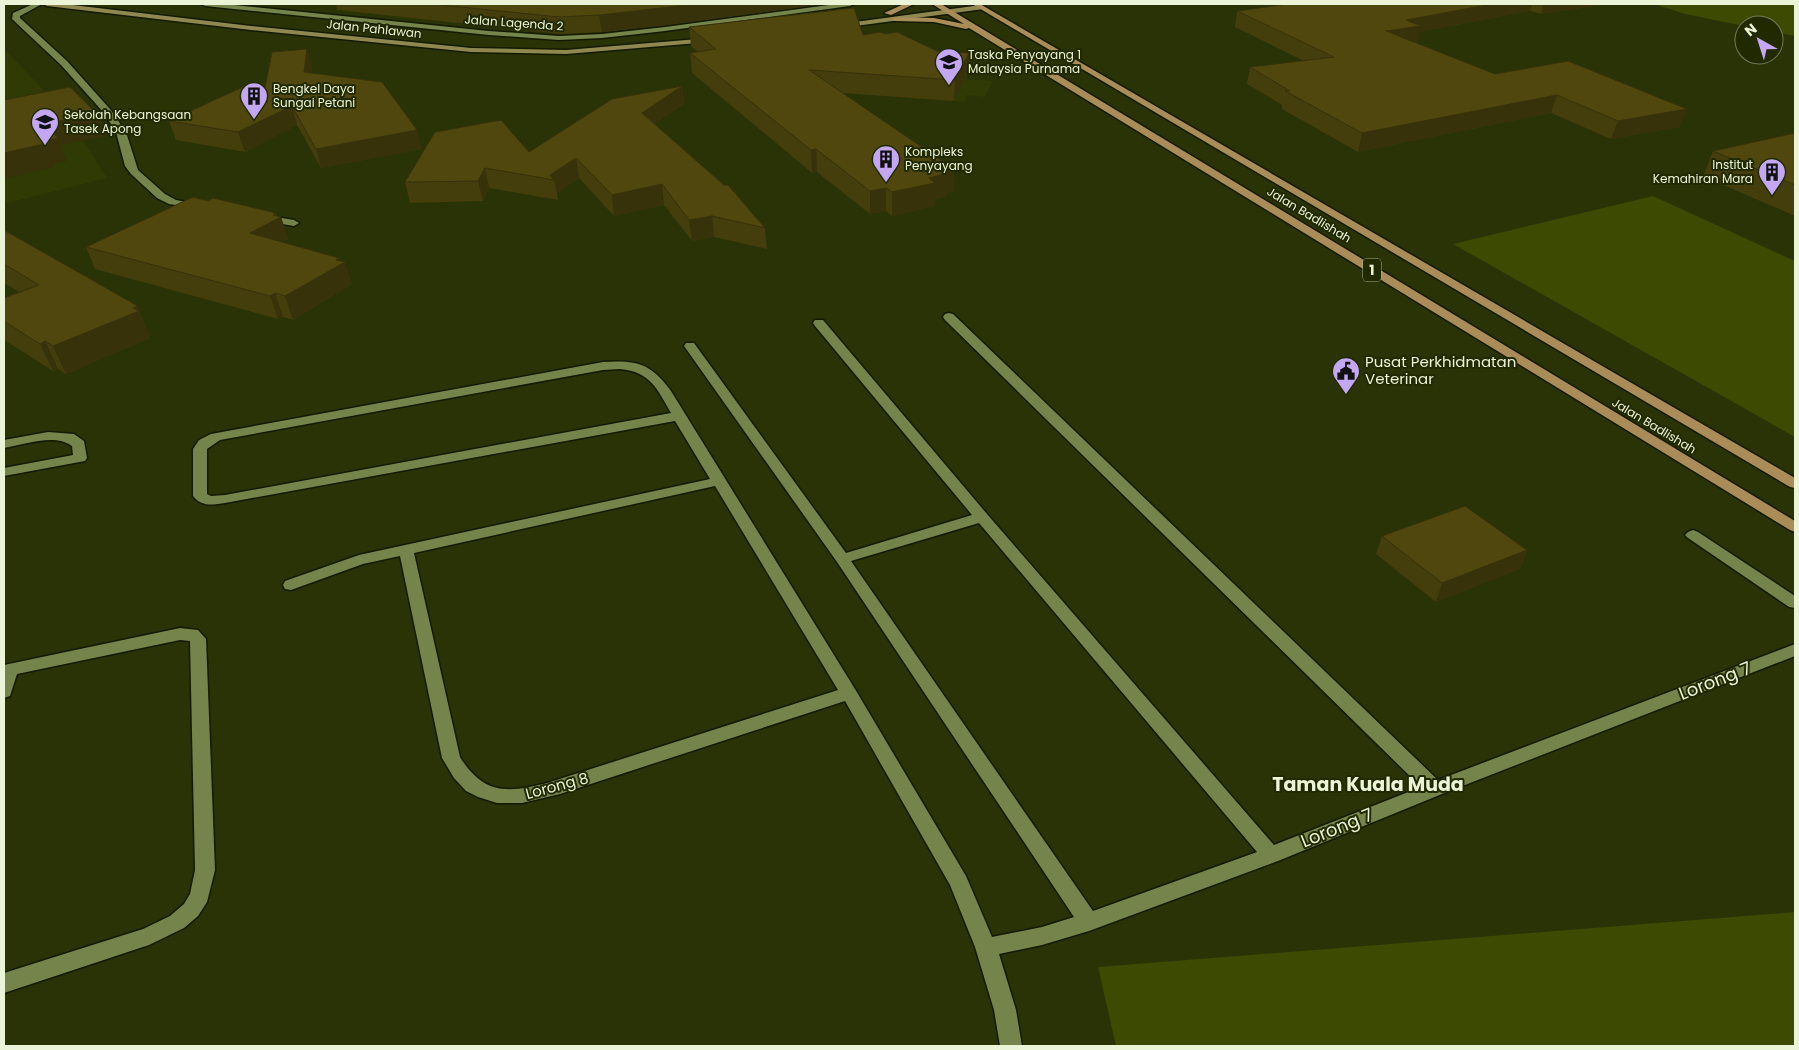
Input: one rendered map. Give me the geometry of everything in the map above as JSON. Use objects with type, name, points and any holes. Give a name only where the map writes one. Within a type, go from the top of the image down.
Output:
[{"type":"main road","points":[[888,13],[910,4]]},
{"type":"main road","name":"Jalan Badlishah","points":[[946,6],[982,32],[1795,527]]},
{"type":"main road","name":"Jalan Badlishah","points":[[978,6],[1795,484]]},
{"type":"main road","points":[[896,19],[934,20],[982,32]]},
{"type":"street","points":[[38,4],[21,11],[16,15],[16,19],[64,63],[107,111],[121,132],[130,166],[134,172],[151,190],[173,202],[209,209]]},
{"type":"street","name":"Jalan Pahlawan","points":[[47,4],[74,5],[89,9],[354,39],[485,51],[566,52],[716,39]]},
{"type":"street","points":[[89,9],[102,4]]},
{"type":"street","name":"Jalan Lagenda 2","points":[[205,4],[489,33],[559,38],[602,36],[666,29],[850,4]]},
{"type":"street","points":[[946,6],[896,19],[832,24],[888,13],[946,6],[978,6]]},
{"type":"street","points":[[256,217],[294,223]]},
{"type":"street","points":[[949,318],[1435,789]]},
{"type":"street","points":[[819,323],[982,517],[1272,855]]},
{"type":"street","points":[[690,346],[842,559],[1089,922]]},
{"type":"street","points":[[679,416],[225,499],[208,501],[200,496],[200,449],[204,443],[216,437],[603,366],[623,364],[639,366],[650,373],[679,416],[849,693],[959,882],[986,946],[1005,1010],[1011,1046]]},
{"type":"street","points":[[4,444],[48,436],[69,437],[79,444],[80,458],[4,472]]},
{"type":"street","points":[[291,585],[359,560],[719,481]]},
{"type":"street","points":[[842,559],[982,517]]},
{"type":"street","points":[[1693,536],[1795,603]]},
{"type":"street","name":"Lorong 8","points":[[406,550],[451,758],[472,785],[487,792],[508,797],[529,795],[572,783],[849,693]]},
{"type":"street","points":[[4,692],[6,670],[180,634],[192,634],[198,639],[205,870],[200,896],[191,910],[177,922],[149,936],[4,983]]},
{"type":"street","name":"Lorong 7","points":[[986,946],[1042,936],[1089,922],[1272,855],[1435,789],[1795,650]]},
{"type":"shaded area","points":[[1654,4],[1795,4],[1795,36],[1784,34],[1784,15],[1734,15],[1734,24],[1685,14]]},
{"type":"shaded area","name":"Sekolah Kebangsaan Tasek Apong","points":[[4,49],[66,113],[107,178],[4,204]]},
{"type":"shaded area","points":[[968,73],[966,79],[993,81],[985,97],[967,95],[964,102],[916,98]]},
{"type":"shaded area","points":[[1653,196],[1795,261],[1795,437],[1453,244]]},
{"type":"shaded area","points":[[1795,912],[1795,1046],[1116,1046],[1098,967]]},
{"type":"building","points":[[431,4],[697,4],[599,15],[559,17]]},
{"type":"building","points":[[1287,4],[1492,4],[1406,20],[1421,26],[1386,31],[1495,74],[1568,61],[1687,109],[1618,121],[1557,95],[1362,133],[1285,91],[1290,91],[1250,67],[1334,57],[1237,11]]},
{"type":"building","points":[[854,8],[863,35],[897,32],[937,51],[969,53],[955,80],[809,70],[954,169],[944,171],[948,173],[929,178],[935,183],[892,192],[886,188],[870,191],[816,149],[811,150],[690,53],[716,49],[689,27]]},
{"type":"building","points":[[307,49],[304,72],[382,82],[417,130],[316,149],[292,106],[238,132],[169,121],[249,84],[265,87],[272,52]]},
{"type":"building","points":[[682,86],[642,113],[724,185],[728,185],[765,228],[712,216],[689,220],[662,184],[612,195],[576,158],[550,175],[554,180],[485,168],[478,181],[405,182],[435,132],[501,120],[529,152],[612,99]]},
{"type":"building","points":[[70,87],[97,114],[45,124],[58,138],[41,142],[44,144],[4,153],[4,100]]},
{"type":"building","points":[[1795,133],[1795,185],[1713,151]]},
{"type":"building","points":[[193,197],[208,201],[213,198],[276,213],[273,215],[281,217],[250,233],[339,258],[336,260],[345,262],[285,296],[275,293],[270,296],[86,247]]},
{"type":"building","points":[[4,230],[138,306],[133,308],[139,311],[53,346],[45,341],[40,344],[4,321],[4,298],[39,285],[4,264]]},
{"type":"building","points":[[1465,506],[1527,550],[1442,583],[1382,536]]},
{"type":"place","name":"Taska Penyayang 1 Malaysia Purnama","points":[[949,86]]},
{"type":"place","name":"Bengkel Daya Sungai Petani","points":[[254,120]]},
{"type":"place","name":"Sekolah Kebangsaan Tasek Apong","points":[[45,146]]},
{"type":"place","name":"Kompleks Penyayang","points":[[886,183]]},
{"type":"place","name":"Institut Kemahiran Mara","points":[[1772,196]]},
{"type":"place","name":"Pusat Perkhidmatan Veterinar","points":[[1346,395]]},
{"type":"district","name":"Taman Kuala Muda","points":[[1368,784]]}]
